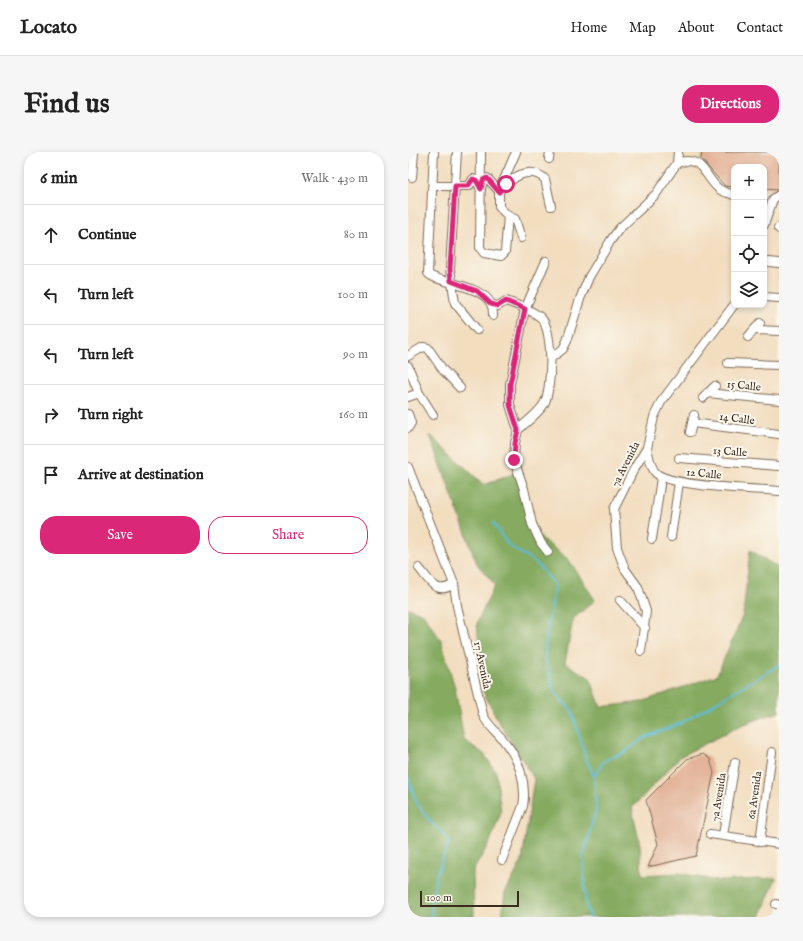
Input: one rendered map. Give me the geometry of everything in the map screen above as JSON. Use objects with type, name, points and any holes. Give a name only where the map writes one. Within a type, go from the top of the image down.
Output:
[{"type":"street","points":[[412,177],[414,152]]},
{"type":"street","points":[[434,152],[428,273],[431,277],[451,281],[482,295],[491,304],[498,306],[506,301],[525,309],[542,319],[547,330],[551,358],[545,403],[518,430]]},
{"type":"street","points":[[457,152],[450,269],[451,281],[455,302],[477,330]]},
{"type":"street","points":[[481,152],[482,217],[479,242],[480,248],[484,253],[500,256],[505,252],[508,216]]},
{"type":"street","points":[[516,152],[499,192],[499,207],[508,216],[516,219],[521,238]]},
{"type":"street","points":[[551,358],[563,349],[568,341],[580,299],[589,277],[611,240],[619,229],[656,194],[677,163],[678,152]]},
{"type":"street","points":[[677,163],[688,161],[695,162],[702,167],[719,189],[731,195]]},
{"type":"street","points":[[499,192],[506,184],[520,174],[526,172],[536,172],[545,178],[551,206]]},
{"type":"street","points":[[481,189],[483,180],[487,178],[499,192]]},
{"type":"street","points":[[433,186],[468,186],[473,179],[476,180],[481,189]]},
{"type":"street","points":[[767,217],[777,196]]},
{"type":"street","points":[[546,261],[525,309],[510,384],[510,405],[518,430],[515,443],[514,460],[524,489],[532,524],[541,543],[548,552]]},
{"type":"street","points":[[769,262],[779,262]]},
{"type":"street","points":[[767,297],[779,298]]},
{"type":"street","points":[[491,304],[493,316]]},
{"type":"street","name":"7a Avenida","points":[[641,651],[646,611],[638,587],[625,569],[617,548],[614,509],[634,469],[647,448],[654,417],[661,402],[732,308]]},
{"type":"street","points":[[748,338],[760,323]]},
{"type":"street","points":[[754,330],[779,331]]},
{"type":"street","points":[[408,356],[423,347],[428,348],[443,370],[460,388]]},
{"type":"street","points":[[725,371],[732,360],[779,365]]},
{"type":"street","points":[[408,366],[419,393],[433,415]]},
{"type":"street","name":"15 Calle","points":[[715,386],[705,395],[779,400]]},
{"type":"street","points":[[408,397],[419,393]]},
{"type":"street","points":[[408,414],[411,423],[408,428]]},
{"type":"street","name":"14 Calle","points":[[692,424],[779,434]]},
{"type":"street","points":[[647,448],[654,471],[661,478],[652,539]]},
{"type":"street","name":"13 Calle","points":[[679,458],[779,466]]},
{"type":"street","name":"17 Avenida","points":[[408,467],[454,584],[457,606],[483,715],[491,728],[505,742],[516,758],[524,785],[523,806],[502,860]]},
{"type":"street","name":"12 Calle","points":[[661,478],[679,482],[779,491]]},
{"type":"street","points":[[671,538],[679,482]]},
{"type":"street","points":[[419,568],[437,588],[442,590],[454,584]]},
{"type":"street","points":[[620,600],[645,628]]},
{"type":"street","name":"6a Avenida","points":[[760,842],[772,752]]},
{"type":"street","name":"7a Avenida","points":[[723,835],[735,762]]},
{"type":"street","points":[[710,834],[779,844]]},
{"type":"green space","points":[[430,435],[484,485],[515,473],[537,535],[569,560],[595,600],[573,619],[565,663],[590,678],[601,707],[641,702],[717,675],[743,615],[750,550],[779,568],[779,712],[744,724],[681,756],[632,808],[640,845],[642,875],[679,873],[718,881],[776,878],[760,917],[502,917],[505,893],[522,861],[534,779],[499,722],[483,691],[477,623],[495,585],[477,564]]},
{"type":"green space","points":[[408,608],[423,614],[441,640],[455,688],[464,740],[484,754],[496,772],[501,812],[490,842],[473,871],[474,917],[408,917]]},
{"type":"building","points":[[702,152],[779,152],[779,190],[767,189],[767,164],[731,164],[731,187],[725,186],[701,159]]},
{"type":"building","points":[[703,754],[710,759],[714,773],[696,856],[648,867],[658,844],[646,800],[687,759]]},
{"type":"waterway","points":[[493,523],[508,545],[536,563],[555,585],[546,638],[545,658],[555,693],[572,711],[586,759],[594,776],[596,810],[583,857],[586,907],[591,917]]},
{"type":"waterway","points":[[594,776],[604,761],[625,752],[644,738],[681,723],[779,665]]},
{"type":"waterway","points":[[408,777],[417,803],[429,820],[449,842],[433,888],[431,907],[432,917]]},
{"type":"route","points":[[506,184],[499,192],[488,178],[483,180],[481,189],[475,179],[473,179],[468,186],[455,186],[450,269],[451,281],[477,291],[491,304],[498,306],[506,301],[525,309],[510,384],[510,405],[516,418],[518,430],[515,443],[514,460]]}]
